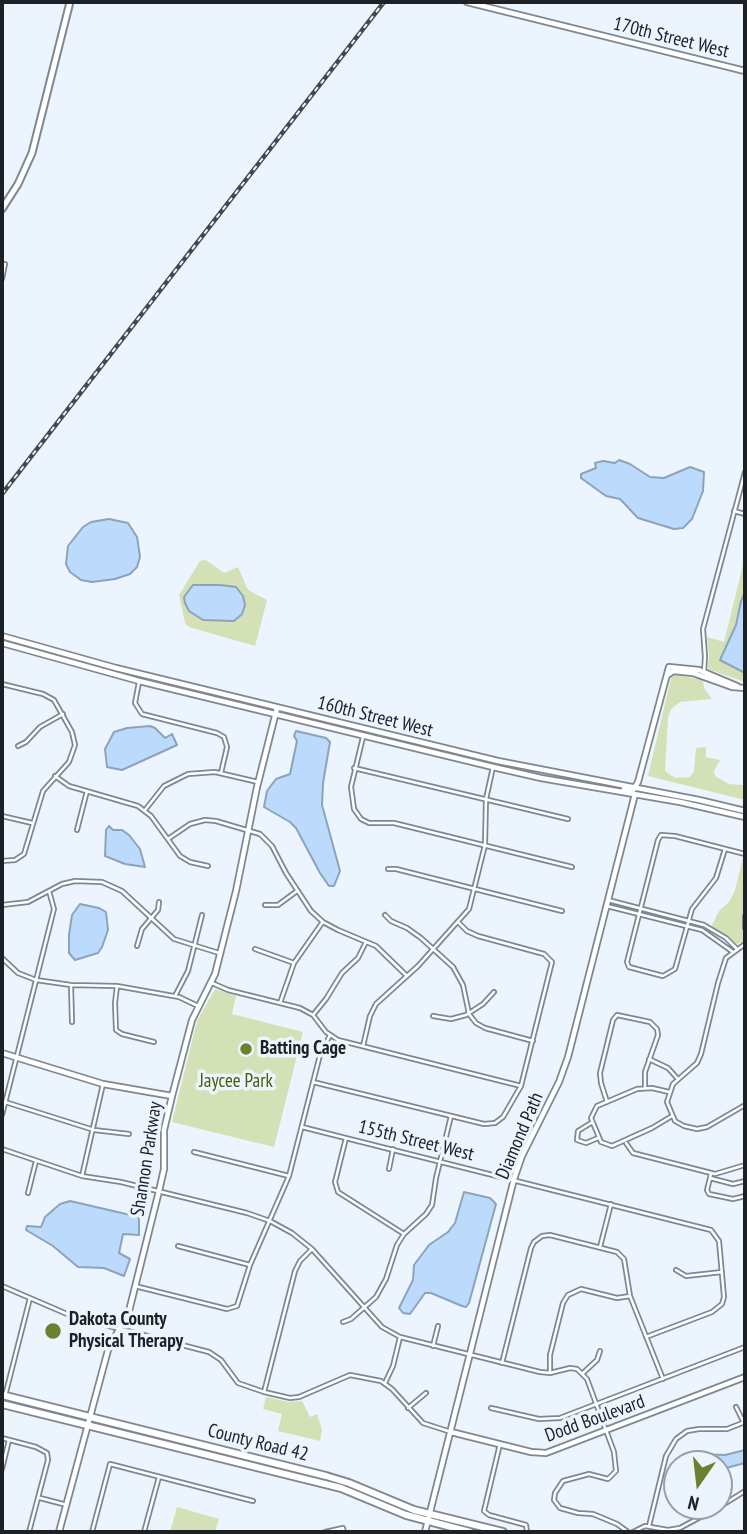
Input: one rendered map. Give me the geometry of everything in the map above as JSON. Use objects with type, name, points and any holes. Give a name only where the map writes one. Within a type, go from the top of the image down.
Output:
[{"type":"highway","name":"County Road 42","points":[[4,1395],[349,1483],[467,1532]]},
{"type":"highway","name":"County Road 42","points":[[2,1404],[341,1488],[406,1515],[503,1532]]},
{"type":"main road","points":[[2,209],[18,184],[32,152],[70,2]]},
{"type":"street","name":"170th Street West","points":[[467,2],[745,71]]},
{"type":"street","points":[[2,279],[5,264]]},
{"type":"street","points":[[745,472],[703,629],[704,674],[745,688]]},
{"type":"street","points":[[734,511],[745,514]]},
{"type":"street","name":"160th Street West","points":[[2,636],[277,708],[745,817]]},
{"type":"street","name":"160th Street West","points":[[2,643],[139,681],[363,737],[579,785],[635,791]]},
{"type":"street","name":"Diamond Path","points":[[425,1532],[514,1179],[568,1057],[666,677],[673,671],[704,674]]},
{"type":"street","points":[[139,681],[135,701],[142,714],[223,737],[227,747],[221,773]]},
{"type":"street","points":[[2,684],[47,695],[54,700],[72,732],[75,748],[69,762],[41,794],[24,854],[15,860],[2,860]]},
{"type":"street","name":"Shannon Parkway","points":[[59,1532],[108,1350],[129,1311],[164,1169],[164,1130],[172,1096],[192,1020],[212,983],[221,953],[277,708]]},
{"type":"street","points":[[18,746],[26,742],[40,727],[63,714]]},
{"type":"street","points":[[363,737],[351,787],[354,809],[366,822],[394,823],[572,867]]},
{"type":"street","points":[[363,1046],[370,1016],[376,1004],[434,950],[469,909],[485,845],[486,799],[493,767],[495,764],[543,772]]},
{"type":"street","points":[[354,768],[568,820]]},
{"type":"street","points":[[145,810],[158,792],[176,779],[197,772],[221,773],[258,782]]},
{"type":"street","points":[[55,776],[65,784],[131,802],[145,810],[184,859],[208,866]]},
{"type":"street","points":[[77,830],[87,791]]},
{"type":"street","points":[[635,791],[675,798],[686,797],[745,811]]},
{"type":"street","points":[[2,816],[33,823]]},
{"type":"street","points":[[168,839],[186,826],[201,820],[216,821],[260,834],[270,843],[311,911],[323,922],[381,949],[407,976]]},
{"type":"street","points":[[724,849],[716,878],[701,896],[687,923],[675,968],[663,976],[629,967],[627,962],[657,840],[661,835],[675,836],[745,854]]},
{"type":"street","points":[[388,869],[562,911]]},
{"type":"street","points":[[2,905],[28,902],[75,880],[102,882],[122,891],[174,939],[221,953]]},
{"type":"street","points":[[2,1115],[3,1102],[54,909],[49,891]]},
{"type":"street","points":[[265,905],[278,905],[297,891]]},
{"type":"street","points":[[137,946],[142,929],[158,910],[159,902]]},
{"type":"street","points":[[607,903],[642,909],[716,931],[737,949]]},
{"type":"street","points":[[607,903],[640,914],[687,923],[713,936],[733,952]]},
{"type":"street","points":[[175,996],[188,971],[202,915]]},
{"type":"street","points":[[385,915],[391,921],[414,932],[459,976],[469,1014],[476,1023],[533,1041]]},
{"type":"street","points":[[745,916],[745,928]]},
{"type":"street","points":[[281,1003],[294,963],[323,922]]},
{"type":"street","points":[[313,1082],[484,1124],[495,1123],[503,1117],[521,1086],[552,966],[549,957],[478,936],[459,923]]},
{"type":"street","points":[[313,1014],[342,973],[358,958],[366,941]]},
{"type":"street","points":[[745,944],[726,958],[701,1054],[697,1063],[677,1078],[669,1092],[668,1106],[672,1116],[684,1126],[701,1128],[745,1105]]},
{"type":"street","points":[[255,949],[294,963]]},
{"type":"street","points":[[2,958],[18,973],[36,980],[71,985],[117,986],[175,996],[198,1006]]},
{"type":"street","points":[[212,983],[228,990],[300,1008],[313,1014],[330,1035],[338,1040],[521,1086]]},
{"type":"street","points":[[71,985],[72,1022]]},
{"type":"street","points":[[117,986],[116,1030],[154,1042]]},
{"type":"street","points":[[433,1016],[451,1018],[469,1014],[494,992]]},
{"type":"street","points":[[607,1102],[600,1073],[615,1016],[655,1025],[657,1035],[645,1072],[645,1088]]},
{"type":"street","points":[[135,1286],[227,1309],[237,1306],[250,1265],[289,1176],[321,1050],[330,1035]]},
{"type":"street","points":[[2,1054],[103,1084],[172,1096]]},
{"type":"street","points":[[649,1059],[668,1068],[677,1078]]},
{"type":"street","points":[[82,1176],[103,1084]]},
{"type":"street","points":[[669,1092],[645,1088],[607,1102],[594,1109],[591,1123],[601,1142],[612,1146],[672,1116]]},
{"type":"street","points":[[3,1102],[94,1130],[129,1134]]},
{"type":"street","points":[[343,1322],[351,1319],[383,1287],[397,1245],[432,1205],[451,1116]]},
{"type":"street","points":[[591,1123],[578,1130],[578,1140],[586,1143],[598,1138]]},
{"type":"street","name":"155th Street West","points":[[302,1127],[711,1230],[719,1241],[722,1272]]},
{"type":"street","points":[[346,1138],[335,1182],[338,1192],[404,1234]]},
{"type":"street","points":[[625,1141],[633,1153],[711,1173],[717,1174],[745,1165]]},
{"type":"street","points":[[2,1149],[82,1176],[159,1191],[270,1221],[292,1233],[312,1249],[382,1327],[400,1337],[540,1373],[570,1368],[583,1373],[615,1457],[615,1474],[608,1479],[589,1474],[563,1481],[554,1500],[560,1508],[593,1514],[630,1532],[649,1526],[678,1530],[745,1491]]},
{"type":"street","points":[[388,1169],[393,1149]]},
{"type":"street","points":[[194,1152],[289,1176]]},
{"type":"street","points":[[28,1193],[36,1161]]},
{"type":"street","points":[[711,1173],[708,1192],[733,1199],[745,1196]]},
{"type":"street","points":[[710,1178],[733,1184],[745,1182]]},
{"type":"street","points":[[600,1247],[611,1204]]},
{"type":"street","points":[[502,1363],[531,1248],[542,1236],[550,1235],[617,1252],[624,1259],[631,1296],[663,1379]]},
{"type":"street","points":[[178,1246],[250,1265]]},
{"type":"street","points":[[264,1392],[295,1271],[300,1261],[312,1249]]},
{"type":"street","points":[[646,1337],[718,1309],[724,1297],[722,1272],[686,1276],[676,1270]]},
{"type":"street","points":[[2,1286],[70,1316],[209,1352],[221,1360],[238,1383],[264,1392],[295,1398],[350,1375],[385,1383],[422,1423],[451,1432]]},
{"type":"street","points":[[550,1373],[550,1355],[563,1303],[568,1294],[581,1289],[617,1298],[631,1296]]},
{"type":"street","points":[[4,1395],[30,1298]]},
{"type":"street","points":[[433,1346],[438,1326]]},
{"type":"street","points":[[385,1383],[393,1366],[400,1337]]},
{"type":"street","points":[[491,1408],[549,1419],[596,1405],[745,1348]]},
{"type":"street","points":[[583,1373],[597,1360],[600,1351]]},
{"type":"street","name":"Dodd Boulevard","points":[[451,1432],[545,1453],[745,1377]]},
{"type":"street","points":[[408,1408],[426,1393]]},
{"type":"street","points":[[649,1526],[666,1456],[676,1439],[687,1431],[735,1428],[745,1422],[736,1407]]},
{"type":"street","points":[[2,1438],[36,1447],[47,1453],[48,1460],[29,1532]]},
{"type":"street","points":[[2,1469],[9,1440]]},
{"type":"street","points":[[500,1444],[484,1511],[489,1515],[526,1525],[527,1532]]},
{"type":"street","points":[[92,1532],[110,1464],[253,1501]]},
{"type":"street","points":[[144,1532],[159,1477]]},
{"type":"street","points":[[38,1497],[67,1505]]},
{"type":"street","points":[[325,1532],[344,1530]]},
{"type":"green space","points":[[745,557],[745,592],[732,635],[741,672],[745,673],[745,682],[708,669],[707,637],[724,642]]},
{"type":"green space","points":[[206,560],[224,573],[238,567],[248,590],[267,600],[255,646],[189,627],[185,623],[179,595],[200,561]]},
{"type":"green space","points":[[672,674],[703,680],[704,688],[712,699],[680,702],[671,709],[668,717],[665,771],[675,778],[690,777],[694,771],[696,748],[706,747],[706,757],[720,760],[714,771],[715,776],[729,784],[743,785],[745,800],[648,776]]},
{"type":"green space","points":[[743,858],[745,908],[742,922],[745,941],[736,944],[711,927],[735,890]]},
{"type":"green space","name":"Jaycee Park","points":[[215,989],[236,996],[232,1014],[303,1032],[274,1147],[172,1122],[197,1021]]},
{"type":"green space","points":[[266,1397],[289,1402],[302,1401],[310,1417],[317,1414],[322,1430],[320,1441],[278,1431],[282,1414],[263,1409]]},
{"type":"green space","points":[[177,1507],[219,1519],[215,1532],[170,1532]]},
{"type":"water","points":[[619,460],[650,477],[664,478],[690,467],[704,472],[703,491],[692,519],[683,528],[674,529],[638,518],[620,499],[606,496],[581,478],[581,474],[596,468],[595,463],[615,463]]},
{"type":"water","points":[[109,519],[128,523],[137,537],[140,557],[137,567],[130,574],[115,579],[92,582],[81,580],[70,572],[66,564],[68,546],[83,527],[91,522]]},
{"type":"water","points":[[193,585],[236,587],[243,596],[245,605],[242,614],[234,621],[203,620],[189,611],[185,603],[184,597]]},
{"type":"water","points":[[745,592],[745,673],[720,660],[736,625]]},
{"type":"water","points":[[150,726],[165,738],[172,734],[177,745],[122,770],[107,767],[105,749],[114,732]]},
{"type":"water","points":[[296,731],[326,738],[330,742],[322,805],[340,871],[334,886],[329,886],[320,873],[296,828],[264,807],[267,791],[276,779],[290,774],[297,741],[294,736]]},
{"type":"water","points":[[109,826],[129,835],[140,849],[145,867],[125,864],[105,856],[106,830]]},
{"type":"water","points":[[80,904],[106,912],[108,930],[98,953],[75,960],[69,953],[69,935],[72,915]]},
{"type":"water","points":[[464,1192],[490,1198],[496,1204],[469,1303],[466,1307],[425,1293],[410,1314],[403,1313],[399,1308],[413,1280],[414,1265],[429,1245],[448,1232],[455,1223]]},
{"type":"water","points":[[70,1201],[139,1217],[139,1235],[123,1234],[119,1253],[130,1259],[124,1276],[104,1268],[78,1267],[53,1246],[26,1230],[27,1226],[41,1227],[45,1217],[60,1204]]},
{"type":"water","points":[[745,1450],[745,1463],[733,1466],[733,1453]]},
{"type":"railway","points":[[2,494],[384,2]]},
{"type":"place","name":"Batting Cage","points":[[246,1049]]},
{"type":"place","name":"Dakota County Physical Therapy","points":[[53,1331]]}]
